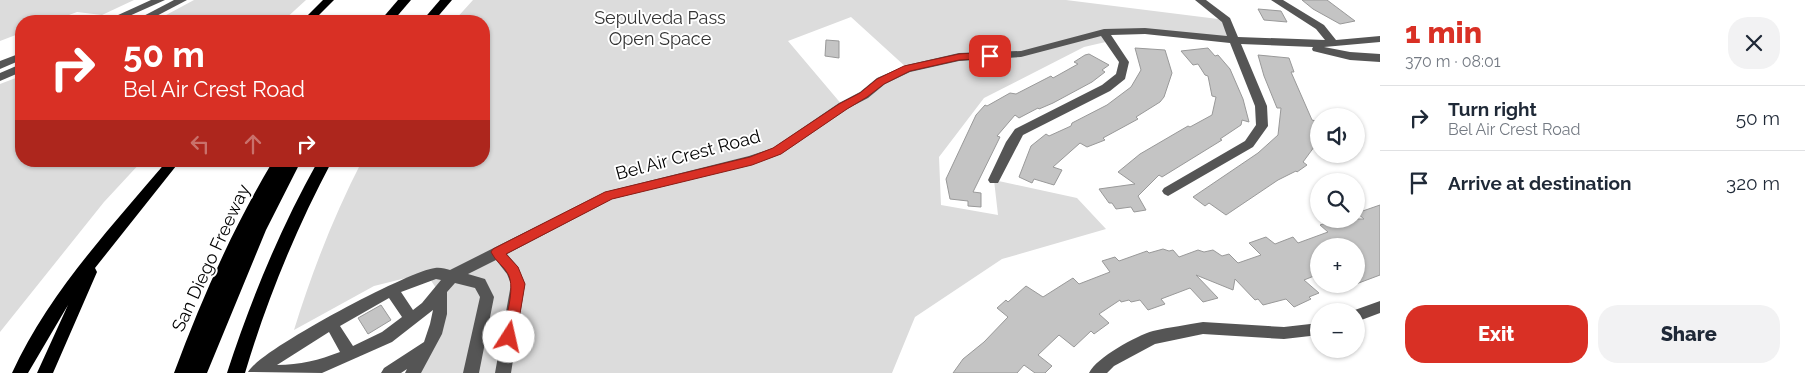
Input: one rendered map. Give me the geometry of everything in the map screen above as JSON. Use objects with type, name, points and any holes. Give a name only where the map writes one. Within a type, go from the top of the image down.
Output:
[{"type":"highway","points":[[391,15],[405,0]]},
{"type":"highway","points":[[404,15],[418,0]]},
{"type":"highway","points":[[433,15],[446,0]]},
{"type":"highway","name":"San Diego Freeway","points":[[183,373],[234,249],[278,167]]},
{"type":"highway","points":[[198,373],[258,230],[291,167]]},
{"type":"highway","points":[[236,373],[254,316],[283,242],[322,167]]},
{"type":"main road","points":[[313,15],[329,0]]},
{"type":"main road","points":[[20,373],[32,348],[60,304],[102,248],[169,167]]},
{"type":"main road","points":[[45,373],[76,301],[102,248]]},
{"type":"street","points":[[124,15],[160,0]]},
{"type":"street","points":[[151,15],[182,0]]},
{"type":"street","points":[[1168,191],[1249,144],[1262,126],[1260,106],[1226,20],[1200,0]]},
{"type":"street","points":[[1277,1],[1320,27],[1333,44]]},
{"type":"street","name":"Bel Air Crest Road","points":[[256,372],[290,372],[308,369],[350,355],[387,337],[427,307],[452,276],[497,252],[609,195],[752,160],[777,151],[843,106],[864,95],[880,82],[907,69],[959,57],[1021,54],[1104,32],[1145,31],[1235,40],[1333,44],[1380,39]]},
{"type":"street","points":[[994,180],[1012,142],[1019,132],[1106,88],[1121,76],[1124,62],[1104,32]]},
{"type":"street","name":"Bel Air Crest Road","points":[[1292,42],[1331,52],[1380,58]]},
{"type":"street","points":[[0,64],[15,58]]},
{"type":"street","points":[[0,77],[15,71]]},
{"type":"street","points":[[497,252],[513,271],[518,284],[503,373]]},
{"type":"street","name":"Bel Air Crest Road","points":[[256,372],[279,354],[331,323],[392,290],[436,273],[480,283],[487,297],[472,373]]},
{"type":"street","points":[[392,290],[411,319]]},
{"type":"street","points":[[413,373],[431,344],[442,309],[440,291]]},
{"type":"street","points":[[1365,313],[1380,307]]},
{"type":"street","points":[[331,323],[350,355]]},
{"type":"street","points":[[1097,373],[1108,361],[1152,338],[1203,328],[1284,333],[1310,330]]},
{"type":"street","points":[[389,373],[431,344]]},
{"type":"green space","points":[[0,0],[134,0],[102,15],[77,12],[69,15],[15,15],[15,35],[0,41]]},
{"type":"green space","points":[[194,0],[306,0],[290,15],[166,15]]},
{"type":"green space","name":"Sepulveda Pass Open Space","points":[[473,0],[1066,0],[1226,20],[1235,40],[1145,31],[1105,32],[1110,41],[1084,47],[984,98],[939,157],[941,205],[998,215],[994,180],[1077,198],[1106,229],[1002,259],[915,317],[892,373],[419,373],[446,303],[426,273],[374,286],[294,330],[324,244],[359,167],[490,167],[490,15],[459,15]],"holes":[[[851,17],[907,68],[843,106],[788,41]]]},
{"type":"green space","points":[[15,78],[15,167],[136,167],[104,202],[0,332],[0,84]]},
{"type":"building","points":[[1302,0],[1327,0],[1355,21],[1340,24],[1313,9]]},
{"type":"building","points":[[1258,9],[1281,11],[1287,22],[1264,20]]},
{"type":"building","points":[[826,40],[839,41],[839,58],[825,56]]},
{"type":"building","points":[[1135,48],[1165,50],[1172,73],[1164,97],[1160,102],[1136,117],[1138,119],[1103,138],[1105,140],[1087,147],[1080,143],[1053,167],[1062,170],[1054,185],[1034,179],[1032,183],[1019,177],[1031,146],[1046,134],[1049,136],[1071,126],[1072,123],[1107,105],[1131,87],[1141,70]]},
{"type":"building","points":[[1208,48],[1215,56],[1218,55],[1230,69],[1243,99],[1249,122],[1242,120],[1241,125],[1220,139],[1222,140],[1162,177],[1159,175],[1138,196],[1146,210],[1134,212],[1131,207],[1116,209],[1099,189],[1135,184],[1118,172],[1140,154],[1188,126],[1190,127],[1212,115],[1216,97],[1212,96],[1208,76],[1205,75],[1198,64],[1193,65],[1181,51]]},
{"type":"building","points":[[1089,54],[1109,65],[1102,70],[1105,72],[1092,82],[1053,103],[1019,118],[1015,115],[997,136],[1000,137],[973,192],[981,193],[981,207],[968,206],[968,201],[950,199],[946,179],[976,115],[985,105],[987,106],[1010,93],[1016,94],[1051,76],[1053,78],[1078,64],[1074,62]]},
{"type":"building","points":[[1258,55],[1289,58],[1294,72],[1291,72],[1310,115],[1310,152],[1303,162],[1307,165],[1297,172],[1278,180],[1226,215],[1209,203],[1205,206],[1193,197],[1258,153],[1278,135],[1281,108],[1277,108]]},
{"type":"building","points":[[1380,205],[1380,275],[1365,281],[1365,238],[1312,238],[1328,232],[1323,228],[1365,228],[1365,210]]},
{"type":"building","points":[[1266,237],[1275,244],[1293,237],[1298,243],[1310,239],[1310,278],[1304,280],[1310,285],[1310,293],[1319,293],[1294,307],[1286,299],[1263,305],[1258,299],[1255,300],[1235,279],[1233,290],[1196,275],[1218,298],[1203,302],[1190,288],[1161,299],[1165,304],[1148,310],[1140,300],[1121,302],[1120,300],[1099,314],[1109,323],[1094,334],[1091,331],[1074,347],[1059,335],[1038,355],[1052,366],[1045,373],[1035,373],[1024,365],[1017,373],[953,373],[963,359],[984,342],[1008,317],[997,308],[1006,300],[1008,302],[1026,286],[1043,297],[1073,278],[1079,284],[1110,272],[1102,261],[1115,257],[1119,261],[1147,251],[1149,253],[1163,249],[1173,250],[1179,257],[1198,250],[1204,252],[1213,250],[1222,256],[1229,254],[1238,263],[1261,255],[1249,243]]},
{"type":"building","points":[[381,305],[391,320],[368,334],[358,318]]},
{"type":"route","points":[[509,337],[518,284],[513,271],[497,252],[609,195],[752,160],[777,151],[843,106],[864,95],[880,82],[907,69],[959,57],[990,56]]}]
